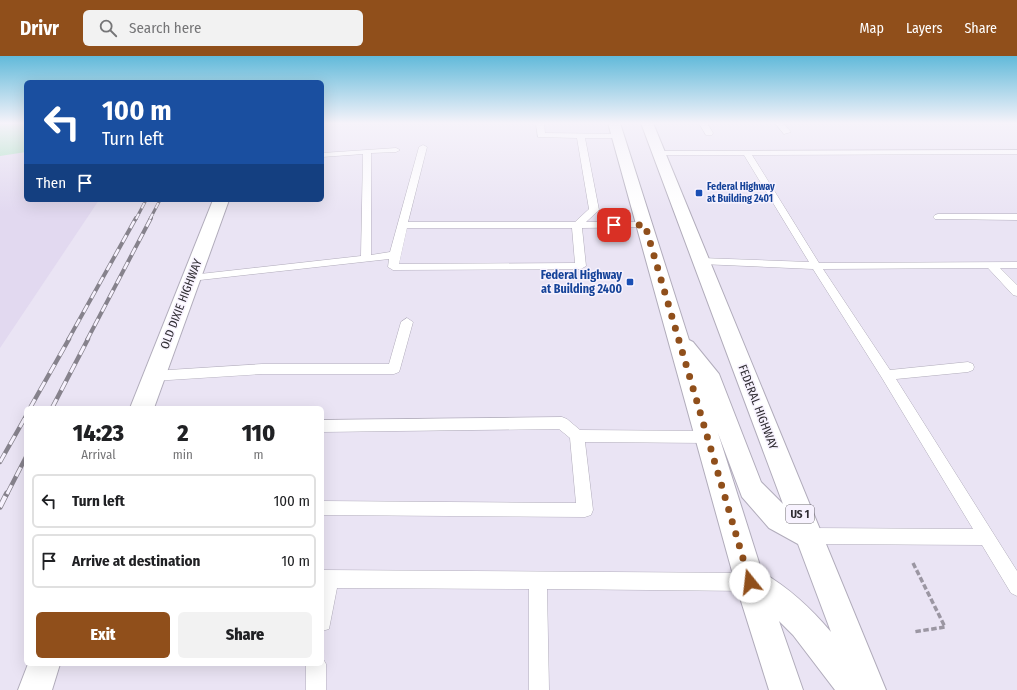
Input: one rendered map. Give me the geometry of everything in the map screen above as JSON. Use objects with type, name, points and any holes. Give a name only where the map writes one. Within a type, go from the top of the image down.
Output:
[{"type":"main road","points":[[623,153],[709,437],[750,582],[786,690]]},
{"type":"main road","name":"FEDERAL HIGHWAY","points":[[659,153],[869,690]]},
{"type":"main road","name":"OLD DIXIE HIGHWAY","points":[[143,406],[219,202]]},
{"type":"main road","points":[[679,338],[708,374],[751,489],[779,519],[809,536]]},
{"type":"main road","points":[[750,582],[776,598],[804,624],[856,690]]},
{"type":"main road","points":[[35,690],[43,666]]},
{"type":"lane","points":[[324,155],[349,153]]},
{"type":"lane","points":[[366,258],[367,153]]},
{"type":"lane","points":[[422,153],[393,267],[581,266],[577,225]]},
{"type":"lane","points":[[577,225],[594,210],[584,153]]},
{"type":"lane","points":[[659,153],[859,153]]},
{"type":"lane","points":[[747,153],[816,266],[887,375],[1017,587]]},
{"type":"lane","points":[[938,217],[1017,217]]},
{"type":"lane","points":[[403,225],[645,225]]},
{"type":"lane","points":[[191,278],[395,255]]},
{"type":"lane","points":[[701,261],[816,266],[1017,265]]},
{"type":"lane","points":[[991,265],[1017,292]]},
{"type":"lane","points":[[154,376],[262,369],[394,369],[407,322]]},
{"type":"lane","points":[[887,375],[968,367]]},
{"type":"lane","points":[[324,426],[562,423],[577,436],[709,437]]},
{"type":"lane","points":[[324,508],[585,510],[577,436]]},
{"type":"lane","points":[[809,536],[987,537]]},
{"type":"lane","points":[[324,600],[326,579],[750,582]]},
{"type":"lane","points":[[538,580],[539,690]]},
{"type":"lane","points":[[316,666],[316,690]]},
{"type":"path","points":[[913,632],[946,627],[912,563],[920,563]]},
{"type":"shaded area","points":[[0,153],[24,153],[24,202],[98,202],[0,348]]},
{"type":"green space","points":[[0,153],[22,153],[0,156]]},
{"type":"railway","points":[[136,219],[145,202]]},
{"type":"railway","points":[[150,219],[159,202]]},
{"type":"railway","points":[[68,340],[136,218]]},
{"type":"railway","points":[[87,340],[151,218]]},
{"type":"railway","points":[[31,406],[69,339]]},
{"type":"railway","points":[[53,406],[88,339]]},
{"type":"railway","points":[[0,462],[24,420]]},
{"type":"railway","points":[[7,494],[24,461]]},
{"type":"railway","points":[[0,507],[7,493]]},
{"type":"place","name":"Federal Highway at Building 2401","points":[[699,193]]},
{"type":"place","name":"Federal Highway at Building 2400","points":[[630,282]]},
{"type":"route","points":[[614,225],[645,225],[709,437],[750,582]]}]
